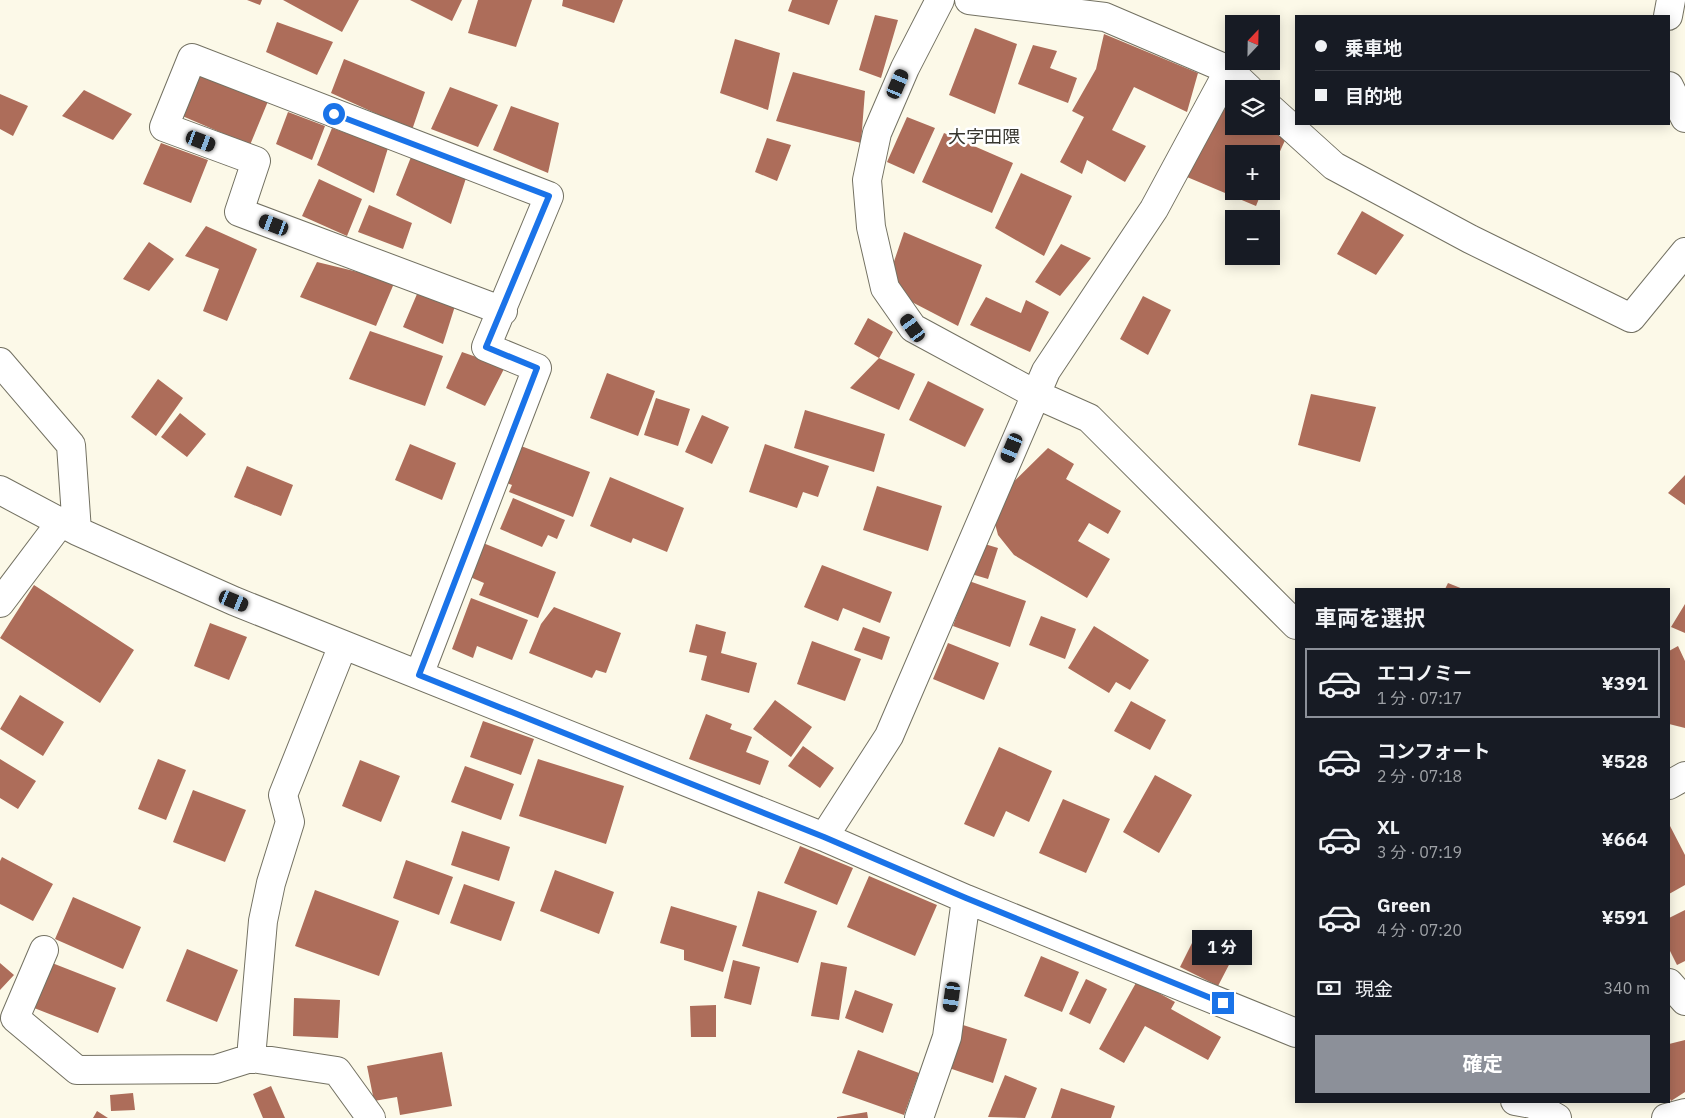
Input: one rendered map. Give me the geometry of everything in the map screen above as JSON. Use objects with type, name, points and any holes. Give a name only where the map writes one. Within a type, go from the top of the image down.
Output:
[{"type":"street","points":[[940,0],[905,68],[877,133],[868,180],[871,227],[884,288],[913,328],[1035,394],[1089,418],[1295,624]]},
{"type":"street","points":[[969,0],[1105,18],[1225,68]]},
{"type":"street","points":[[1668,15],[1671,0]]},
{"type":"street","points":[[419,675],[537,368],[486,347],[503,311],[549,196],[192,58],[164,127],[256,161],[239,212],[503,311]]},
{"type":"street","points":[[824,837],[889,736],[1046,371],[1154,209],[1229,70],[1240,80]]},
{"type":"street","points":[[1670,88],[1685,118]]},
{"type":"street","points":[[1280,117],[1334,166],[1470,239],[1631,318],[1685,252]]},
{"type":"street","points":[[0,362],[71,445],[69,527],[0,603]]},
{"type":"street","points":[[0,490],[69,527],[234,601],[824,837],[966,898],[1295,1033]]},
{"type":"street","points":[[251,1058],[263,921],[271,883],[290,822],[283,795],[344,645]]},
{"type":"street","points":[[1670,784],[1685,776]]},
{"type":"street","points":[[919,1118],[947,1037],[966,898]]},
{"type":"street","points":[[44,950],[15,1018],[78,1070],[216,1069],[251,1058],[337,1071],[371,1118]]},
{"type":"street","points":[[1670,983],[1685,1001]]},
{"type":"street","points":[[1526,1103],[1532,1104],[1557,1118]]},
{"type":"street","points":[[1666,1118],[1685,1113]]},
{"type":"building","points":[[247,0],[262,0],[260,5]]},
{"type":"building","points":[[283,0],[359,0],[342,32]]},
{"type":"building","points":[[410,0],[462,0],[452,21]]},
{"type":"building","points":[[478,0],[532,0],[516,47],[468,33]]},
{"type":"building","points":[[563,0],[623,0],[614,23],[562,6]]},
{"type":"building","points":[[792,0],[838,0],[829,25],[788,11]]},
{"type":"building","points":[[875,15],[898,20],[881,78],[859,70]]},
{"type":"building","points":[[277,22],[333,42],[317,75],[266,52]]},
{"type":"building","points":[[975,28],[1017,44],[995,114],[949,95]]},
{"type":"building","points":[[1104,34],[1198,73],[1187,112],[1134,87],[1112,130],[1146,146],[1125,182],[1087,160],[1082,174],[1060,162],[1084,117],[1072,111],[1096,69]]},
{"type":"building","points":[[735,39],[780,53],[768,110],[720,93]]},
{"type":"building","points":[[1033,45],[1057,51],[1050,68],[1077,78],[1068,103],[1018,84]]},
{"type":"building","points":[[344,59],[425,92],[412,130],[331,93]]},
{"type":"building","points":[[204,67],[271,94],[250,145],[180,115]]},
{"type":"building","points":[[793,72],[865,91],[861,143],[776,121]]},
{"type":"building","points":[[450,87],[498,105],[478,147],[431,129]]},
{"type":"building","points":[[84,90],[132,114],[113,140],[62,116]]},
{"type":"building","points":[[0,94],[28,106],[13,136],[0,129]]},
{"type":"building","points":[[511,106],[559,123],[548,173],[493,150]]},
{"type":"building","points":[[1225,108],[1225,135],[1280,135],[1280,132],[1287,136],[1280,151],[1280,145],[1225,145],[1225,193],[1187,177]]},
{"type":"building","points":[[288,112],[325,126],[312,160],[276,144]]},
{"type":"building","points":[[907,117],[935,128],[914,174],[887,162]]},
{"type":"building","points":[[332,128],[388,148],[374,193],[317,165]]},
{"type":"building","points":[[944,133],[1013,163],[992,213],[922,182]]},
{"type":"building","points":[[767,138],[791,145],[777,181],[755,172]]},
{"type":"building","points":[[161,143],[208,160],[191,203],[143,184]]},
{"type":"building","points":[[413,152],[468,172],[451,224],[396,195]]},
{"type":"building","points":[[1021,173],[1072,196],[1044,256],[995,228]]},
{"type":"building","points":[[319,179],[362,199],[347,236],[302,216]]},
{"type":"building","points":[[1242,200],[1258,200],[1256,206]]},
{"type":"building","points":[[369,205],[412,223],[403,249],[358,232]]},
{"type":"building","points":[[1362,211],[1404,235],[1376,275],[1337,254]]},
{"type":"building","points":[[206,226],[257,249],[227,321],[203,311],[219,269],[185,256]]},
{"type":"building","points":[[904,232],[982,265],[958,326],[885,288]]},
{"type":"building","points":[[149,242],[174,259],[149,291],[123,279]]},
{"type":"building","points":[[1061,244],[1091,258],[1060,296],[1035,282]]},
{"type":"building","points":[[317,262],[395,281],[376,326],[300,297]]},
{"type":"building","points":[[417,294],[455,306],[443,344],[403,327]]},
{"type":"building","points":[[1143,296],[1171,310],[1148,355],[1120,339]]},
{"type":"building","points":[[986,297],[1021,313],[1026,300],[1049,312],[1030,352],[970,325]]},
{"type":"building","points":[[868,318],[893,332],[879,358],[854,344]]},
{"type":"building","points":[[370,331],[443,356],[425,406],[349,379]]},
{"type":"building","points":[[462,352],[505,367],[485,406],[446,388]]},
{"type":"building","points":[[879,358],[915,374],[899,410],[850,388]]},
{"type":"building","points":[[607,373],[655,391],[638,436],[590,418]]},
{"type":"building","points":[[158,379],[183,398],[156,436],[131,417]]},
{"type":"building","points":[[928,381],[984,409],[965,447],[909,420]]},
{"type":"building","points":[[1311,394],[1376,407],[1360,462],[1298,445]]},
{"type":"building","points":[[656,398],[690,409],[678,446],[644,435]]},
{"type":"building","points":[[805,410],[885,434],[874,472],[794,448]]},
{"type":"building","points":[[180,413],[206,434],[187,457],[161,437]]},
{"type":"building","points":[[702,415],[729,427],[712,464],[685,452]]},
{"type":"building","points":[[410,444],[456,463],[442,500],[395,480]]},
{"type":"building","points":[[765,444],[829,466],[818,497],[803,492],[797,508],[749,492]]},
{"type":"building","points":[[521,446],[590,472],[573,517],[509,492],[512,485],[507,483]]},
{"type":"building","points":[[1048,448],[1074,464],[1066,479],[1121,511],[1108,534],[1089,523],[1078,541],[1110,559],[1087,598],[1014,555],[998,535],[990,505]]},
{"type":"building","points":[[247,466],[293,485],[281,516],[234,497]]},
{"type":"building","points":[[1685,475],[1685,505],[1668,493]]},
{"type":"building","points":[[610,477],[684,508],[667,552],[633,538],[631,543],[590,526]]},
{"type":"building","points":[[877,486],[942,506],[928,551],[863,530]]},
{"type":"building","points":[[513,498],[565,520],[557,539],[548,535],[542,547],[500,529]]},
{"type":"building","points":[[978,542],[998,548],[988,579],[968,573]]},
{"type":"building","points":[[483,543],[556,572],[538,618],[479,595],[484,583],[470,577]]},
{"type":"building","points":[[822,565],[892,592],[880,623],[843,608],[838,621],[804,607]]},
{"type":"building","points":[[969,581],[1026,601],[1010,647],[953,626]]},
{"type":"building","points":[[1448,583],[1460,588],[1446,588]]},
{"type":"building","points":[[34,585],[134,650],[100,703],[0,638]]},
{"type":"building","points":[[471,598],[528,620],[512,660],[477,646],[473,658],[452,649]]},
{"type":"building","points":[[1685,604],[1685,633],[1671,627]]},
{"type":"building","points":[[554,607],[621,633],[606,673],[596,670],[592,678],[529,653],[541,624]]},
{"type":"building","points":[[1041,616],[1076,629],[1065,659],[1029,645]]},
{"type":"building","points":[[210,623],[247,637],[229,680],[194,666]]},
{"type":"building","points":[[696,624],[726,632],[721,653],[757,663],[749,693],[701,680],[707,656],[689,652]]},
{"type":"building","points":[[1094,626],[1149,660],[1130,690],[1116,682],[1109,693],[1068,668]]},
{"type":"building","points":[[863,627],[890,637],[882,660],[854,650]]},
{"type":"building","points":[[812,641],[861,659],[845,701],[797,684]]},
{"type":"building","points":[[948,643],[999,663],[984,700],[933,679]]},
{"type":"building","points":[[1678,646],[1685,661],[1685,728],[1670,724],[1670,650]]},
{"type":"building","points":[[20,695],[64,722],[43,756],[0,729]]},
{"type":"building","points":[[775,700],[812,727],[791,757],[753,729]]},
{"type":"building","points":[[1131,701],[1166,720],[1150,750],[1114,731]]},
{"type":"building","points":[[706,714],[732,724],[730,729],[752,737],[746,752],[769,761],[760,785],[689,759]]},
{"type":"building","points":[[483,721],[534,739],[521,775],[470,757]]},
{"type":"building","points":[[803,746],[834,768],[820,788],[788,766]]},
{"type":"building","points":[[999,747],[1052,771],[1029,822],[1006,811],[994,837],[964,824]]},
{"type":"building","points":[[0,759],[36,781],[18,809],[0,798]]},
{"type":"building","points":[[158,759],[186,770],[166,820],[138,809]]},
{"type":"building","points":[[538,759],[624,786],[606,844],[519,816]]},
{"type":"building","points":[[360,760],[400,776],[381,822],[342,806]]},
{"type":"building","points":[[465,766],[514,784],[501,820],[451,802]]},
{"type":"building","points":[[1155,775],[1192,795],[1159,853],[1123,832]]},
{"type":"building","points":[[193,790],[246,810],[225,862],[173,842]]},
{"type":"building","points":[[1063,799],[1110,819],[1086,873],[1039,853]]},
{"type":"building","points":[[1670,826],[1685,855],[1685,885],[1670,893]]},
{"type":"building","points":[[462,831],[510,847],[499,881],[451,865]]},
{"type":"building","points":[[800,846],[853,868],[837,905],[784,883]]},
{"type":"building","points":[[2,857],[53,884],[33,921],[0,904],[0,861]]},
{"type":"building","points":[[406,860],[453,877],[439,915],[393,898]]},
{"type":"building","points":[[555,870],[614,892],[599,934],[540,911]]},
{"type":"building","points":[[869,876],[937,905],[915,956],[847,927]]},
{"type":"building","points":[[464,884],[515,902],[501,941],[450,923]]},
{"type":"building","points":[[315,890],[399,921],[379,976],[295,946]]},
{"type":"building","points":[[758,891],[817,911],[798,963],[742,946]]},
{"type":"building","points":[[73,897],[141,927],[123,969],[55,939]]},
{"type":"building","points":[[671,906],[737,926],[723,972],[684,960],[684,950],[660,943]]},
{"type":"building","points":[[1685,910],[1685,961],[1677,965],[1670,951],[1670,918]]},
{"type":"building","points":[[1195,937],[1233,957],[1218,986],[1180,967]]},
{"type":"building","points":[[187,949],[238,970],[217,1022],[166,1001]]},
{"type":"building","points":[[1041,956],[1079,972],[1062,1012],[1024,996]]},
{"type":"building","points":[[733,960],[760,967],[751,1005],[724,998]]},
{"type":"building","points":[[47,961],[116,988],[98,1033],[29,1006]]},
{"type":"building","points":[[821,962],[847,967],[839,1020],[811,1016]]},
{"type":"building","points":[[0,963],[14,975],[0,990]]},
{"type":"building","points":[[1086,979],[1107,989],[1090,1024],[1069,1014]]},
{"type":"building","points":[[1137,981],[1175,1002],[1171,1009],[1221,1037],[1208,1060],[1145,1026],[1124,1063],[1099,1049]]},
{"type":"building","points":[[855,990],[893,1004],[883,1033],[845,1018]]},
{"type":"building","points":[[294,998],[340,1000],[338,1038],[293,1036]]},
{"type":"building","points":[[716,1005],[716,1037],[691,1037],[690,1006]]},
{"type":"building","points":[[963,1025],[1007,1039],[993,1083],[949,1068]]},
{"type":"building","points":[[1685,1040],[1685,1092],[1671,1101],[1670,1099],[1670,1044]]},
{"type":"building","points":[[858,1050],[919,1073],[904,1115],[842,1093]]},
{"type":"building","points":[[442,1052],[452,1106],[400,1115],[397,1097],[374,1101],[367,1066]]},
{"type":"building","points":[[1005,1075],[1037,1088],[1025,1118],[988,1117]]},
{"type":"building","points":[[271,1086],[285,1118],[263,1118],[253,1094]]},
{"type":"building","points":[[1061,1088],[1115,1106],[1111,1118],[1051,1118]]},
{"type":"building","points":[[133,1093],[135,1110],[111,1111],[110,1095]]},
{"type":"building","points":[[97,1111],[108,1118],[93,1118]]},
{"type":"building","points":[[867,1112],[868,1118],[837,1118],[837,1117]]},
{"type":"district","name":"大字田隈","points":[[984,137]]},
{"type":"route","points":[[334,114],[549,196],[503,311],[486,347],[537,368],[419,675],[824,837],[966,898],[1223,1003]]}]
